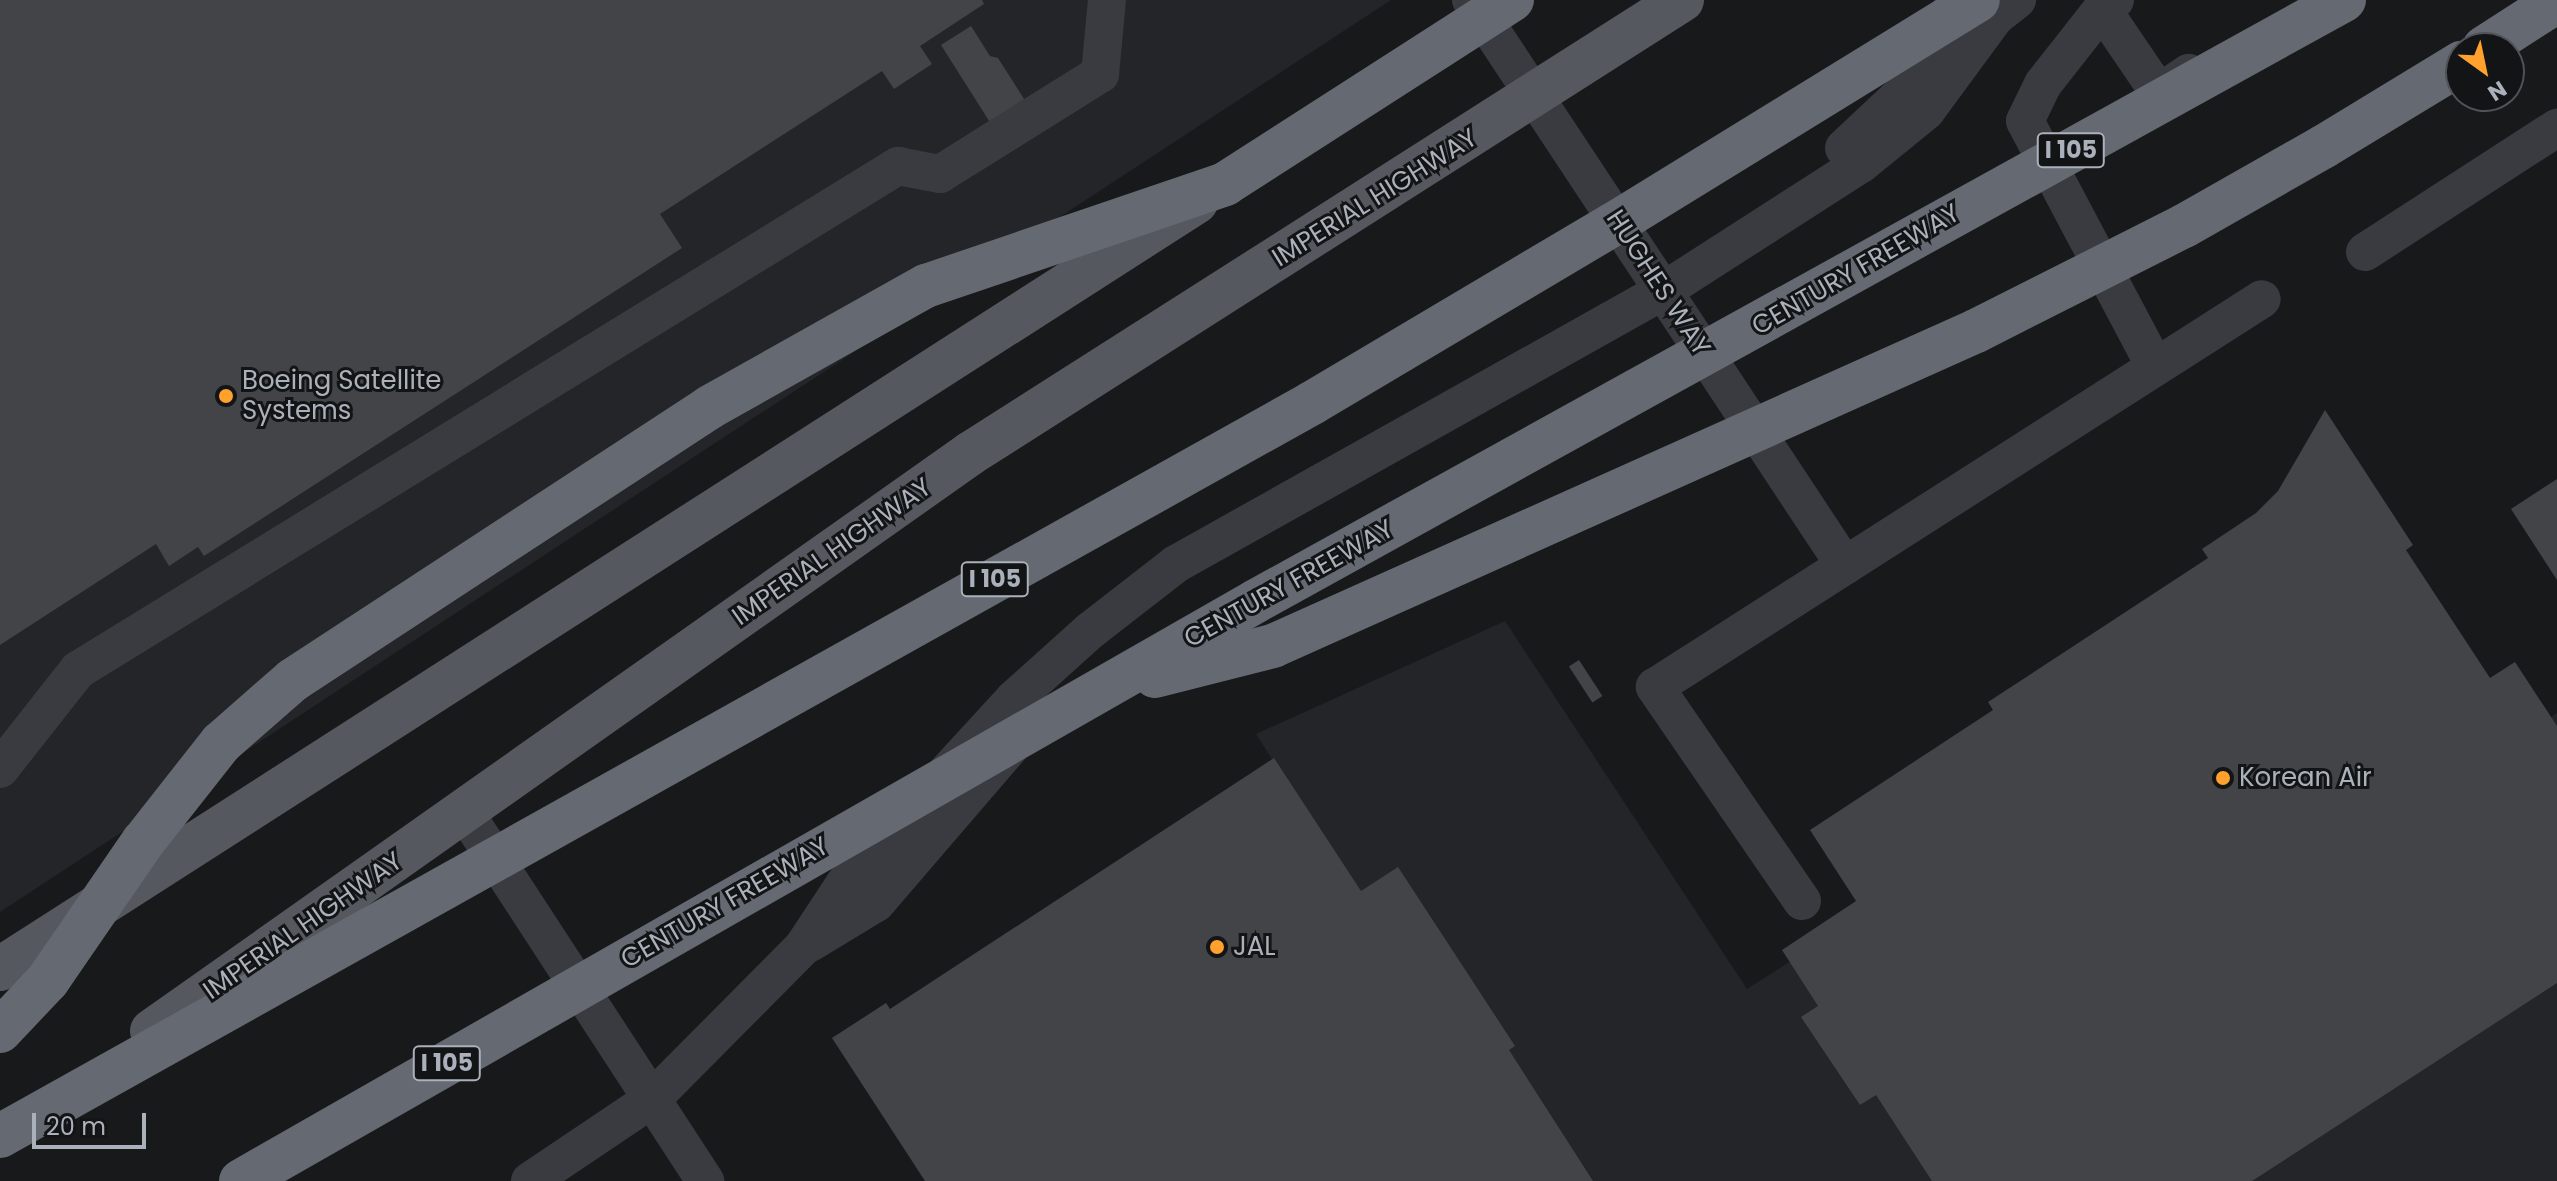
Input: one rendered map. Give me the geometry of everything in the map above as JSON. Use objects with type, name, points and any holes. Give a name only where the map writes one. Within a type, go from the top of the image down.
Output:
[{"type":"highway","name":"I 105","points":[[0,1133],[1312,403],[1614,224],[1978,0]]},
{"type":"highway","name":"CENTURY FREEWAY","points":[[241,1181],[1099,691],[2344,0]]},
{"type":"highway","points":[[2509,32],[2557,1]]},
{"type":"highway","points":[[0,1031],[48,980],[143,842],[221,743],[293,680],[710,407],[926,286],[1225,184],[1489,6]]},
{"type":"highway","points":[[1099,691],[1273,646],[1976,331],[2184,226],[2390,109],[2445,73]]},
{"type":"main road","name":"IMPERIAL HIGHWAY","points":[[0,1133],[217,988],[971,453],[1682,0]]},
{"type":"main road","points":[[0,969],[1225,184]]},
{"type":"street","points":[[0,769],[78,670],[898,166],[940,174],[1100,74],[1107,0]]},
{"type":"street","points":[[1663,291],[1819,171],[1908,88],[1956,0]]},
{"type":"street","points":[[530,1181],[652,1099],[803,947],[845,883],[1014,699],[1091,630],[1176,564],[1663,291],[1861,164],[1926,111],[1995,17],[2017,0]]},
{"type":"street","points":[[2155,367],[2025,121],[2043,84],[2108,4],[2159,93],[2303,0]]},
{"type":"street","name":"HUGHES WAY","points":[[1489,6],[1534,97],[1845,566]]},
{"type":"street","points":[[2365,252],[2557,128]]},
{"type":"street","points":[[1802,901],[1655,687],[2262,299]]},
{"type":"street","points":[[464,811],[705,1181]]},
{"type":"shaded area","points":[[0,0],[1391,0],[0,912]]},
{"type":"shaded area","points":[[1505,621],[1747,989],[1802,954],[1916,1130],[2557,713],[2557,1181],[1538,1181],[1256,734]]},
{"type":"building","name":"Boeing Satellite Systems","points":[[0,0],[982,0],[984,4],[920,46],[932,64],[894,89],[882,71],[660,214],[682,248],[204,556],[198,547],[169,566],[156,544],[0,645]]},
{"type":"building","points":[[971,26],[990,56],[998,58],[1026,102],[991,124],[941,45]]},
{"type":"building","name":"Korean Air","points":[[2325,410],[2413,545],[2406,550],[2490,678],[2515,662],[2557,726],[2557,983],[2252,1181],[1932,1181],[1876,1095],[1860,1105],[1801,1017],[1818,1006],[1782,950],[1856,901],[1810,830],[1993,710],[1988,702],[2208,558],[2202,549],[2256,513],[2278,491]]},
{"type":"building","points":[[2557,479],[2557,580],[2511,509]]},
{"type":"building","points":[[1579,660],[1602,696],[1592,703],[1569,667]]},
{"type":"building","name":"JAL","points":[[1274,758],[1361,891],[1398,867],[1515,1046],[1509,1050],[1593,1181],[925,1181],[832,1038],[886,1003],[890,1009]]},
{"type":"place","name":"Boeing Satellite Systems","points":[[226,396]]},
{"type":"place","name":"Korean Air","points":[[2223,778]]},
{"type":"place","name":"JAL","points":[[1217,947]]}]
